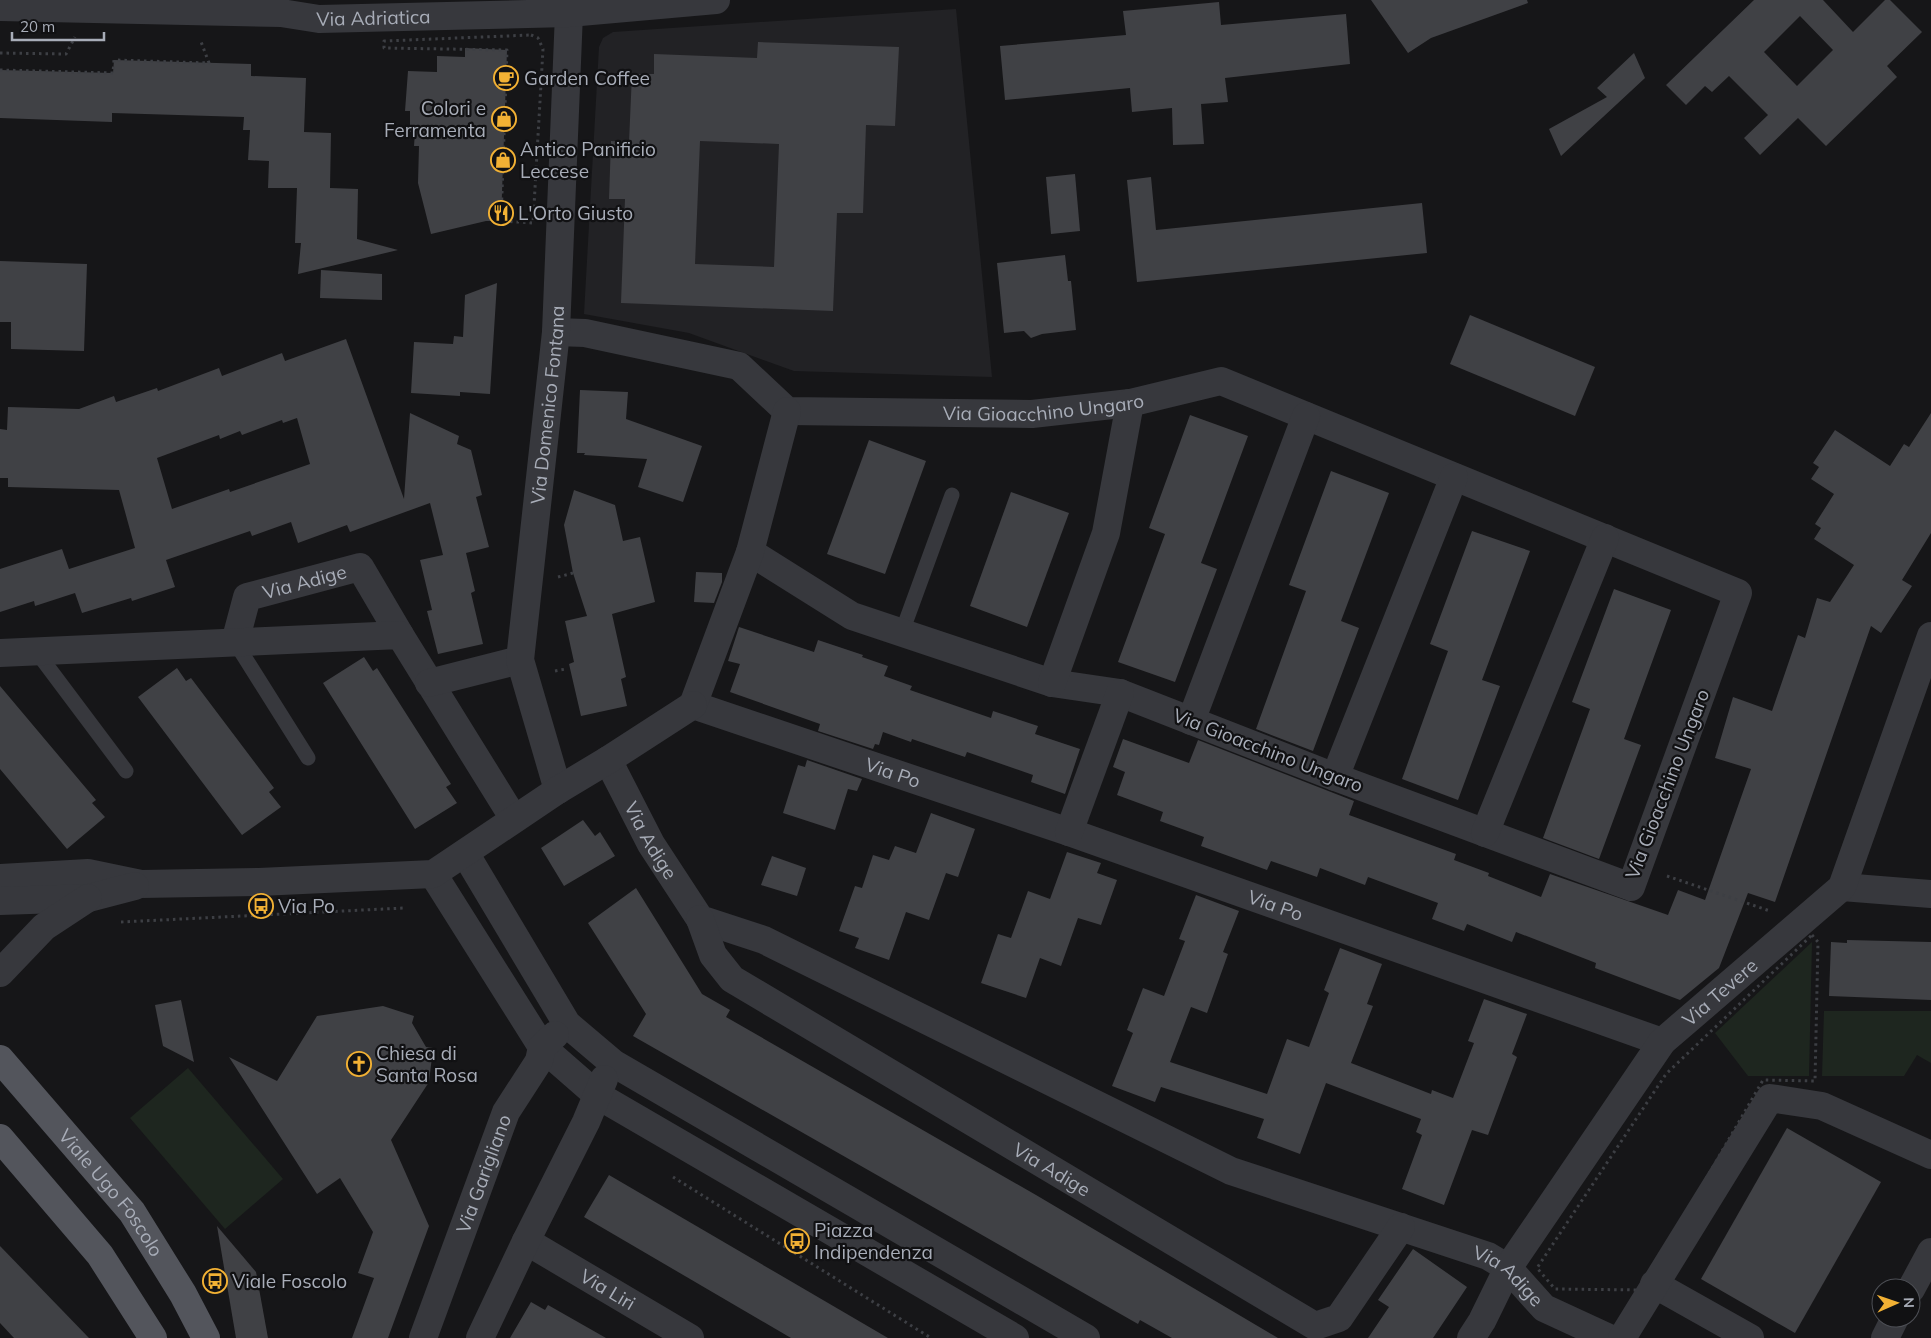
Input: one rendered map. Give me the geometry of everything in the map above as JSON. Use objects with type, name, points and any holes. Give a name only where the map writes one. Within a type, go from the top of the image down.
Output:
[{"type":"main road","name":"Viale Ugo Foscolo","points":[[0,1059],[132,1212],[183,1294],[206,1338]]},
{"type":"main road","points":[[0,1138],[100,1255],[153,1338]]},
{"type":"street","name":"Via Adriatica","points":[[0,7],[281,13],[320,10],[569,13],[716,0]]},
{"type":"street","name":"Via Domenico Fontana","points":[[558,790],[520,660],[556,332],[569,13]]},
{"type":"street","points":[[5,871],[88,873],[141,884],[259,882],[433,874],[558,790],[693,705],[750,552],[787,410],[739,366],[586,333],[556,332]]},
{"type":"street","name":"Via Gioacchino Ungaro","points":[[750,552],[852,616],[1052,683],[1120,692],[1335,777],[1631,887],[1738,593],[1221,381],[1130,403],[1032,414],[787,410]]},
{"type":"street","points":[[1052,683],[1106,533],[1130,403]]},
{"type":"street","points":[[1191,721],[1306,416]]},
{"type":"street","points":[[1335,777],[1454,477]]},
{"type":"street","points":[[1485,833],[1605,538]]},
{"type":"street","name":"Via Adige","points":[[234,642],[247,597],[360,567],[429,683],[514,819]]},
{"type":"street","points":[[0,652],[400,635]]},
{"type":"street","points":[[1931,637],[1842,887],[1931,894]]},
{"type":"street","points":[[429,683],[520,660]]},
{"type":"street","points":[[1069,832],[1120,692]]},
{"type":"street","name":"Via Po","points":[[693,705],[1069,832],[1662,1042]]},
{"type":"street","name":"Via Adige","points":[[608,760],[651,844],[700,919],[713,955],[732,979],[1315,1326],[1339,1318],[1401,1227]]},
{"type":"street","points":[[465,853],[567,1024],[613,1062],[1086,1338]]},
{"type":"street","points":[[433,874],[542,1047],[597,1095],[1015,1338]]},
{"type":"street","points":[[0,901],[89,898],[141,884]]},
{"type":"street","name":"Via Tevere","points":[[1471,1338],[1482,1322],[1508,1268],[1662,1042],[1804,931],[1842,887]]},
{"type":"street","points":[[0,973],[44,926],[89,898]]},
{"type":"street","name":"Via Adige","points":[[700,919],[764,940],[1231,1171],[1488,1256],[1508,1268],[1544,1308],[1609,1338]]},
{"type":"street","name":"Via Garigliano","points":[[423,1338],[506,1112],[539,1061],[542,1047],[567,1024]]},
{"type":"street","points":[[480,1338],[586,1122],[613,1062]]},
{"type":"street","points":[[1622,1338],[1770,1098],[1822,1106],[1931,1155]]},
{"type":"street","name":"Via Liri","points":[[526,1241],[690,1338]]},
{"type":"street","points":[[1917,1278],[1931,1252]]},
{"type":"street","points":[[1654,1284],[1750,1338]]},
{"type":"lane","points":[[902,632],[952,495]]},
{"type":"lane","points":[[234,642],[308,758]]},
{"type":"lane","points":[[36,651],[126,771]]},
{"type":"path","points":[[0,52],[66,54],[77,33]]},
{"type":"path","points":[[0,70],[113,73],[114,60],[209,63],[198,35]]},
{"type":"path","points":[[531,35],[538,38],[541,42],[543,49],[533,223],[501,221],[501,204],[507,50],[384,48],[384,41],[531,35]]},
{"type":"path","points":[[555,577],[573,574]]},
{"type":"path","points":[[1638,866],[1770,911],[1804,931],[1818,942],[1815,1081],[1763,1080],[1642,1290],[1555,1289],[1537,1268],[1666,1074],[1804,931]]},
{"type":"path","points":[[113,923],[406,908]]},
{"type":"path","points":[[670,1175],[931,1338]]},
{"type":"shaded area","points":[[956,9],[992,377],[794,371],[689,333],[584,314],[599,47],[603,38],[613,32]]},
{"type":"shaded area","points":[[1812,942],[1809,1076],[1748,1076],[1715,1033]]},
{"type":"shaded area","points":[[1824,1011],[1931,1011],[1931,1063],[1917,1055],[1904,1076],[1822,1076]]},
{"type":"shaded area","points":[[188,1068],[283,1179],[225,1229],[130,1118]]},
{"type":"building","points":[[1371,0],[1527,0],[1528,3],[1431,38],[1408,53]]},
{"type":"building","points":[[1754,0],[1823,0],[1853,32],[1885,0],[1890,0],[1922,32],[1887,66],[1897,77],[1826,146],[1798,118],[1760,155],[1744,138],[1768,115],[1729,76],[1712,92],[1705,86],[1686,105],[1666,85]],"holes":[[[1800,16],[1833,50],[1797,86],[1764,52]]]},
{"type":"building","points":[[1219,2],[1221,25],[1346,14],[1350,64],[1225,78],[1228,102],[1201,104],[1204,144],[1173,145],[1172,108],[1132,112],[1130,88],[1005,100],[1000,46],[1126,35],[1123,11]]},
{"type":"building","points":[[758,42],[899,47],[895,126],[866,125],[863,213],[837,213],[833,311],[621,303],[625,199],[609,199],[611,141],[629,142],[632,74],[654,74],[654,54],[757,58]],"holes":[[[700,141],[779,144],[774,267],[695,264]]]},
{"type":"building","points":[[465,48],[507,50],[501,221],[486,221],[431,234],[418,183],[419,146],[414,146],[415,132],[410,132],[410,111],[405,111],[408,71],[437,72],[437,56],[465,57]]},
{"type":"building","points":[[1634,53],[1645,78],[1561,156],[1549,129],[1607,97],[1597,88]]},
{"type":"building","points":[[114,60],[251,64],[251,76],[306,78],[304,132],[331,133],[330,188],[358,189],[357,239],[398,250],[298,274],[301,243],[295,243],[297,188],[268,188],[269,161],[248,160],[250,130],[243,130],[244,117],[112,113],[112,122],[0,118],[0,70],[113,73]]},
{"type":"building","points":[[1075,174],[1080,231],[1051,234],[1046,177]]},
{"type":"building","points":[[1151,177],[1156,230],[1422,203],[1427,253],[1137,282],[1127,180]]},
{"type":"building","points":[[1065,255],[1068,281],[1071,281],[1076,330],[1042,334],[1031,338],[1024,331],[1004,333],[997,263]]},
{"type":"building","points":[[0,261],[87,264],[84,351],[11,349],[11,322],[0,322]]},
{"type":"building","points":[[321,270],[382,274],[382,300],[320,298]]},
{"type":"building","points":[[497,283],[490,394],[460,392],[460,396],[411,393],[414,342],[453,344],[454,336],[463,337],[465,295]]},
{"type":"building","points":[[1470,315],[1595,367],[1575,416],[1450,364]]},
{"type":"building","points":[[346,339],[404,499],[410,413],[459,436],[457,444],[471,450],[482,495],[476,497],[489,547],[466,553],[475,591],[471,593],[483,644],[438,654],[427,611],[432,610],[420,560],[443,555],[430,503],[350,532],[347,525],[298,543],[291,522],[252,536],[250,531],[166,560],[175,587],[132,601],[131,598],[82,613],[75,593],[35,606],[34,601],[0,612],[0,569],[62,549],[69,569],[135,548],[119,490],[8,487],[8,478],[0,478],[0,429],[7,430],[8,407],[79,409],[114,396],[116,402],[157,388],[158,391],[219,368],[222,376],[282,353],[285,361]],"holes":[[[297,418],[310,464],[230,492],[229,489],[172,509],[157,458],[219,435],[220,439],[240,431],[242,435],[282,420],[283,423]]]},
{"type":"building","points":[[580,390],[628,392],[626,419],[702,446],[683,502],[638,487],[647,459],[577,453]]},
{"type":"building","points":[[1931,413],[1931,533],[1902,580],[1912,586],[1881,633],[1871,626],[1775,902],[1748,893],[1719,968],[1680,1000],[1595,968],[1596,963],[1516,932],[1512,942],[1467,924],[1464,931],[1432,919],[1438,903],[1368,877],[1365,885],[1320,868],[1317,877],[1271,861],[1267,870],[1201,846],[1204,837],[1160,821],[1163,812],[1117,795],[1125,772],[1113,767],[1123,739],[1189,763],[1198,740],[1354,801],[1349,815],[1456,854],[1454,860],[1489,873],[1488,876],[1541,897],[1550,874],[1668,915],[1678,890],[1705,900],[1751,769],[1715,758],[1733,697],[1772,711],[1798,635],[1805,638],[1817,598],[1830,602],[1854,565],[1814,539],[1821,528],[1815,524],[1834,494],[1811,479],[1819,467],[1813,463],[1835,430],[1890,466],[1904,444],[1909,447]]},
{"type":"building","points":[[1190,415],[1248,436],[1201,563],[1217,569],[1175,682],[1118,662],[1165,534],[1149,528]]},
{"type":"building","points":[[869,440],[926,461],[885,574],[827,554]]},
{"type":"building","points":[[1331,471],[1389,493],[1341,621],[1359,628],[1313,751],[1256,729],[1306,591],[1289,585]]},
{"type":"building","points":[[574,490],[615,505],[623,541],[640,537],[655,602],[612,614],[626,677],[621,679],[627,706],[581,716],[569,664],[574,662],[565,621],[587,616],[573,573],[564,525]]},
{"type":"building","points":[[1011,492],[1069,513],[1027,627],[970,606]]},
{"type":"building","points":[[1472,531],[1530,551],[1482,680],[1500,686],[1458,800],[1402,779],[1448,651],[1430,644]]},
{"type":"building","points":[[696,572],[722,573],[722,582],[714,603],[694,602]]},
{"type":"building","points":[[1614,589],[1671,610],[1624,739],[1641,745],[1599,859],[1543,838],[1590,709],[1572,702]]},
{"type":"building","points":[[739,627],[814,652],[818,640],[863,655],[862,657],[888,666],[884,676],[912,686],[910,690],[991,718],[993,711],[1038,726],[1035,734],[1080,749],[1065,794],[1031,782],[1033,775],[967,752],[965,757],[912,739],[911,742],[883,732],[879,745],[875,744],[873,749],[818,731],[820,724],[730,692],[740,664],[728,661]]},
{"type":"building","points":[[364,657],[373,671],[377,668],[451,784],[446,787],[457,803],[415,829],[323,683]]},
{"type":"building","points":[[177,668],[186,681],[191,678],[274,788],[269,792],[281,807],[242,835],[138,697]]},
{"type":"building","points":[[0,686],[96,800],[92,803],[105,817],[67,849],[0,769]]},
{"type":"building","points":[[807,760],[862,779],[857,791],[848,789],[835,830],[783,813],[798,765],[805,767]]},
{"type":"building","points":[[931,813],[975,829],[958,877],[946,873],[929,920],[906,912],[889,960],[855,948],[859,938],[839,931],[855,886],[862,888],[873,855],[889,860],[895,846],[916,853]]},
{"type":"building","points":[[583,820],[595,836],[600,832],[615,856],[564,886],[541,848]]},
{"type":"building","points":[[1067,852],[1101,863],[1097,873],[1117,880],[1101,925],[1078,918],[1061,966],[1040,958],[1026,998],[981,983],[998,934],[1011,938],[1028,891],[1050,899]]},
{"type":"building","points":[[772,856],[806,868],[797,896],[761,885]]},
{"type":"building","points":[[636,888],[702,994],[730,1010],[726,1017],[1036,1195],[1278,1338],[1172,1338],[1140,1320],[1138,1324],[633,1036],[646,1014],[588,923]]},
{"type":"building","points":[[1196,895],[1239,911],[1223,952],[1228,954],[1207,1013],[1191,1007],[1170,1062],[1267,1094],[1287,1039],[1309,1047],[1329,993],[1324,990],[1340,948],[1382,964],[1367,1004],[1373,1006],[1351,1063],[1431,1094],[1432,1090],[1453,1098],[1474,1043],[1468,1041],[1484,999],[1527,1014],[1512,1054],[1517,1057],[1488,1135],[1472,1130],[1444,1205],[1402,1189],[1422,1135],[1416,1132],[1421,1119],[1326,1083],[1300,1154],[1257,1138],[1264,1119],[1161,1087],[1155,1102],[1112,1086],[1133,1033],[1127,1030],[1143,988],[1164,996],[1185,941],[1179,939]]},
{"type":"building","points":[[1847,940],[1931,942],[1931,1000],[1829,996],[1831,942],[1847,943]]},
{"type":"building","points":[[181,1000],[194,1062],[163,1046],[155,1005]]},
{"type":"building","points":[[383,1006],[414,1016],[412,1023],[426,1047],[433,1048],[429,1082],[391,1140],[429,1226],[388,1338],[352,1338],[374,1278],[358,1273],[373,1232],[340,1178],[317,1194],[229,1057],[277,1081],[317,1016]]},
{"type":"building","points":[[1787,1128],[1881,1182],[1795,1333],[1701,1279]]},
{"type":"building","points":[[609,1175],[888,1338],[791,1338],[584,1217]]},
{"type":"building","points":[[217,1226],[256,1272],[268,1338],[236,1338]]},
{"type":"building","points":[[0,1246],[89,1338],[14,1338],[0,1323]]},
{"type":"building","points":[[1413,1249],[1467,1287],[1433,1338],[1368,1338],[1389,1307],[1378,1300]]},
{"type":"building","points":[[531,1302],[545,1310],[548,1305],[606,1338],[510,1338]]},
{"type":"place","name":"Garden Coffee","points":[[506,78]]},
{"type":"place","name":"Colori e Ferramenta","points":[[504,119]]},
{"type":"place","name":"Antico Panificio Leccese","points":[[503,160]]},
{"type":"place","name":"L'Orto Giusto","points":[[501,213]]},
{"type":"place","name":"Via Po","points":[[261,906]]},
{"type":"place","name":"Chiesa di Santa Rosa","points":[[359,1064]]},
{"type":"place","name":"Piazza Indipendenza","points":[[797,1241]]},
{"type":"place","name":"Viale Foscolo","points":[[215,1281]]}]
